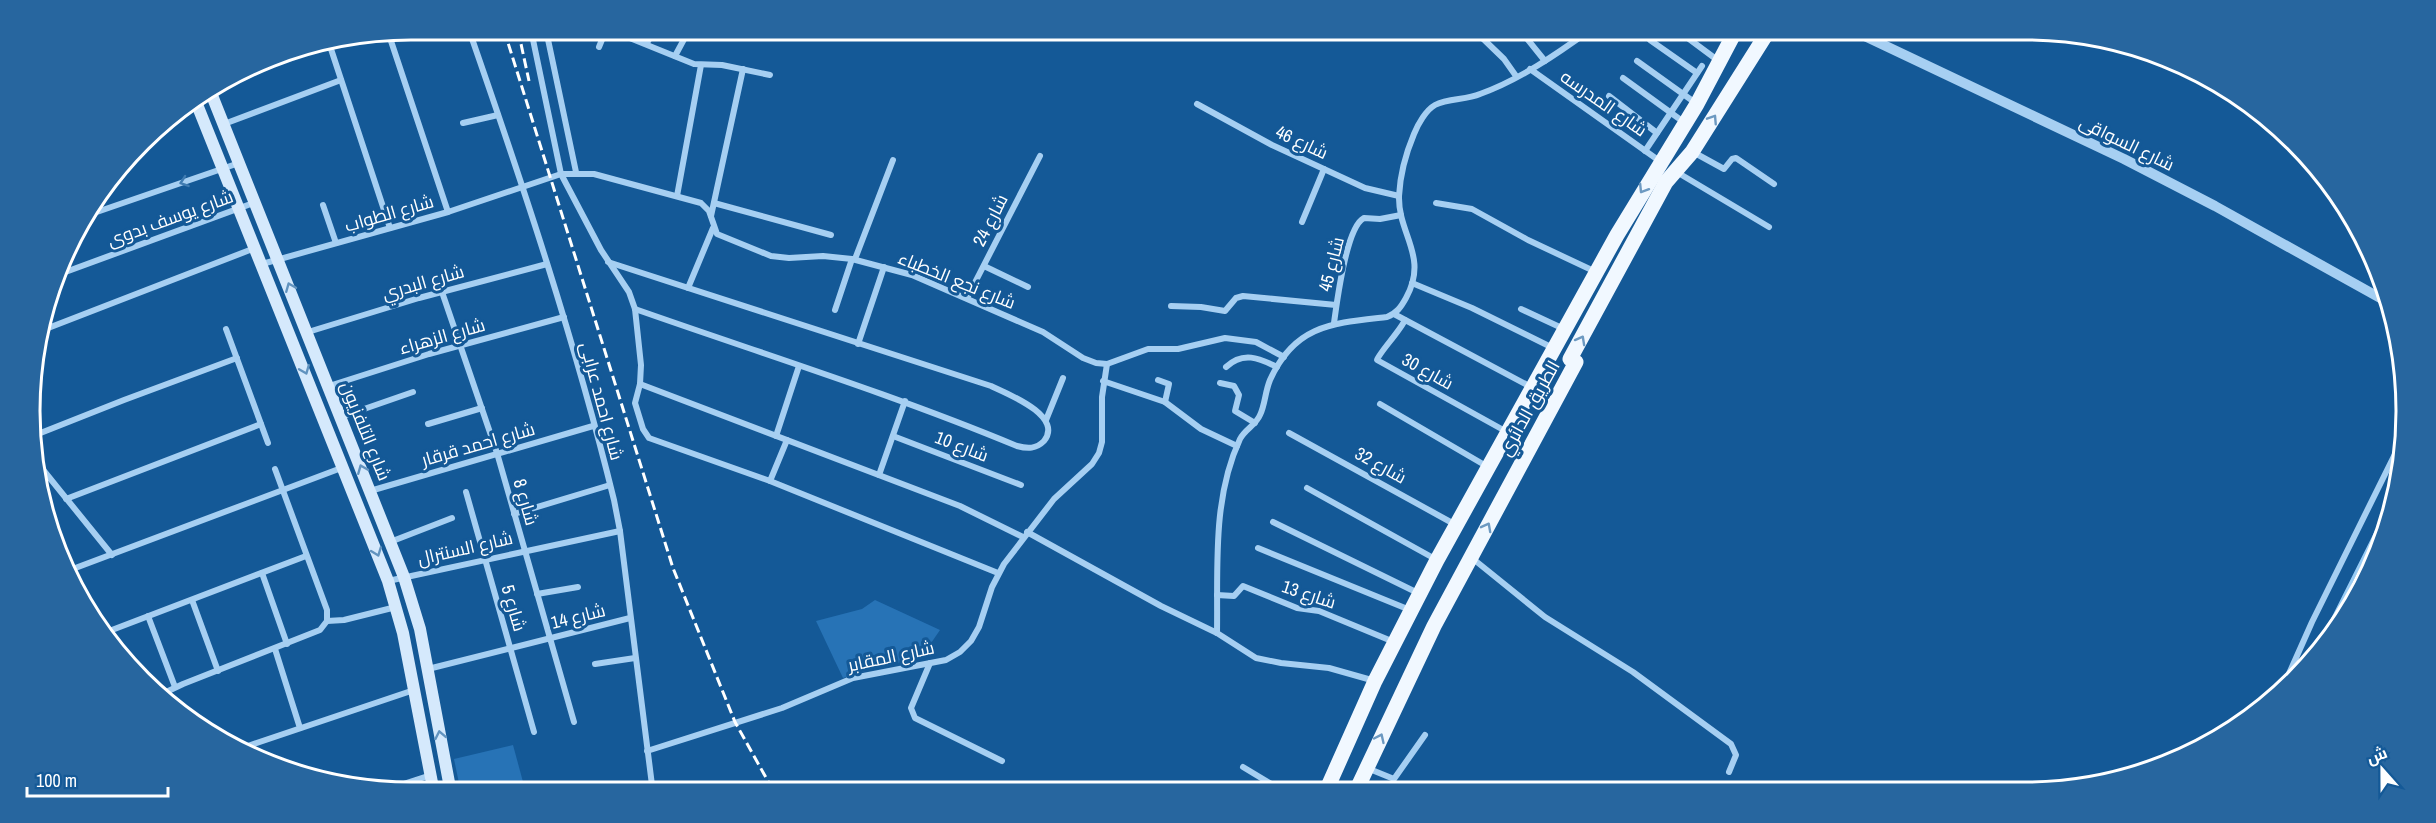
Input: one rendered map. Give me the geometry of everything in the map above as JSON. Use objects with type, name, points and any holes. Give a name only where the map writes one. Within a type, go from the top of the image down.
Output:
[{"type":"main road","name":"الطريق الدائري","points":[[1330,782],[1375,681],[1437,560],[1596,272],[1660,162],[1697,104],[1731,40]]},
{"type":"main road","name":"الطريق الدائري","points":[[1360,782],[1399,696],[1576,362],[1570,359],[1666,182],[1692,152],[1763,40]]},
{"type":"main road","name":"شارع التلفزيون","points":[[213,98],[404,577],[420,629],[449,782]]},
{"type":"main road","name":"شارع التلفزيون","points":[[198,108],[388,581],[403,633],[432,782]]},
{"type":"main road","points":[[1486,471],[1508,487]]},
{"type":"main road","points":[[403,633],[420,629]]},
{"type":"street","name":"شارع احمد عرابى","points":[[472,40],[523,185],[564,317],[610,485],[620,531],[651,782]]},
{"type":"street","points":[[533,40],[561,174],[609,262],[625,284],[635,309],[641,365],[640,384],[635,403],[643,429],[649,438],[770,480],[998,573]]},
{"type":"street","points":[[548,40],[576,172]]},
{"type":"street","points":[[599,47],[603,40]]},
{"type":"street","points":[[638,40],[701,65],[722,65],[770,75]]},
{"type":"street","points":[[675,56],[683,40]]},
{"type":"street","points":[[1484,40],[1504,59],[1516,76]]},
{"type":"street","points":[[1528,40],[1545,61]]},
{"type":"street","points":[[1217,633],[1221,504],[1228,471],[1237,446],[1243,433],[1255,423],[1262,412],[1269,383],[1277,367],[1284,357],[1307,336],[1334,323],[1387,317],[1394,314],[1402,305],[1412,283],[1415,263],[1413,248],[1401,215],[1399,196],[1407,153],[1426,113],[1434,105],[1480,94],[1545,61],[1575,40]]},
{"type":"street","points":[[1650,40],[1697,73]]},
{"type":"street","points":[[1690,40],[1720,62]]},
{"type":"street","name":"شارع السواقى","points":[[1873,40],[2124,159],[2215,206],[2377,296]]},
{"type":"street","points":[[390,41],[447,212]]},
{"type":"street","points":[[331,50],[390,228]]},
{"type":"street","points":[[1637,61],[1697,104]]},
{"type":"street","points":[[677,196],[701,65]]},
{"type":"street","points":[[1645,151],[1702,66]]},
{"type":"street","points":[[711,216],[743,69]]},
{"type":"street","name":"شارع المدرسه","points":[[1530,69],[1660,162]]},
{"type":"street","points":[[1623,78],[1685,124]]},
{"type":"street","points":[[224,124],[341,80]]},
{"type":"street","points":[[1609,96],[1657,133]]},
{"type":"street","name":"شارع 46","points":[[1197,104],[1272,146],[1376,192],[1399,196]]},
{"type":"street","points":[[463,123],[498,115]]},
{"type":"street","points":[[1692,152],[1724,169],[1732,159],[1736,158],[1774,184]]},
{"type":"street","name":"شارع 24","points":[[967,298],[1040,156]]},
{"type":"street","points":[[835,310],[893,160]]},
{"type":"street","points":[[99,211],[239,162]]},
{"type":"street","points":[[1302,222],[1324,169]]},
{"type":"street","points":[[1675,171],[1769,227]]},
{"type":"street","points":[[523,185],[576,172],[615,178],[701,203],[709,211],[713,228],[688,288]]},
{"type":"street","name":"شارع الطواب","points":[[262,264],[447,212],[523,185]]},
{"type":"street","name":"شارع يوسف بدوى","points":[[69,271],[256,202]]},
{"type":"street","points":[[714,203],[831,235]]},
{"type":"street","points":[[1436,203],[1472,209],[1528,240],[1596,272]]},
{"type":"street","points":[[323,205],[336,243]]},
{"type":"street","name":"شارع 45","points":[[1334,323],[1342,269],[1359,221],[1401,215]]},
{"type":"street","name":"شارع نجع الخطباء","points":[[713,228],[722,238],[771,256],[789,258],[823,256],[854,259],[912,275],[1043,332],[1083,358],[1095,363],[1107,364]]},
{"type":"street","points":[[50,327],[256,248]]},
{"type":"street","points":[[609,262],[991,386],[1035,410],[1046,420],[1049,427],[1047,436],[1041,444],[1033,448],[1025,448],[905,401],[635,309]]},
{"type":"street","name":"شارع البدري","points":[[308,333],[442,292],[547,264]]},
{"type":"street","points":[[984,266],[1028,287]]},
{"type":"street","points":[[858,344],[884,267]]},
{"type":"street","points":[[1412,283],[1472,308],[1554,349]]},
{"type":"street","name":"شارع 8","points":[[442,292],[497,453],[574,722]]},
{"type":"street","points":[[1171,306],[1201,307],[1226,312],[1236,298],[1243,296],[1336,305]]},
{"type":"street","points":[[1521,309],[1564,330]]},
{"type":"street","points":[[1394,314],[1533,387]]},
{"type":"street","name":"شارع الزهراء","points":[[329,386],[564,317]]},
{"type":"street","name":"شارع 30","points":[[1405,320],[1397,335],[1379,354],[1377,360],[1508,432]]},
{"type":"street","points":[[226,329],[268,443]]},
{"type":"street","points":[[1107,364],[1148,349],[1178,349],[1224,338],[1256,342],[1284,357]]},
{"type":"street","points":[[1226,367],[1238,358],[1246,357],[1260,359],[1277,367]]},
{"type":"street","points":[[41,433],[237,358]]},
{"type":"street","name":"شارع المقابر","points":[[647,751],[782,708],[853,678],[903,666],[946,660],[960,652],[971,641],[979,627],[998,573],[1054,499],[1092,464],[1099,453],[1102,442],[1103,381],[1107,364]]},
{"type":"street","points":[[776,436],[799,366]]},
{"type":"street","points":[[1046,420],[1063,378]]},
{"type":"street","points":[[1158,380],[1169,384],[1165,402]]},
{"type":"street","points":[[1103,381],[1165,402],[1202,429],[1237,446]]},
{"type":"street","points":[[1220,383],[1234,386],[1239,395],[1235,411],[1255,423]]},
{"type":"street","points":[[640,384],[960,506],[1025,535],[1217,633],[1256,658],[1329,668],[1375,681]]},
{"type":"street","points":[[341,417],[413,392]]},
{"type":"street","points":[[879,475],[905,401]]},
{"type":"street","points":[[1380,404],[1486,471]]},
{"type":"street","points":[[428,424],[482,408]]},
{"type":"street","points":[[66,499],[261,424]]},
{"type":"street","name":"شارع احمد قرقار","points":[[370,491],[593,426]]},
{"type":"street","name":"شارع 32","points":[[1289,433],[1456,525]]},
{"type":"street","name":"شارع 10","points":[[893,436],[1021,485]]},
{"type":"street","points":[[770,480],[787,440]]},
{"type":"street","points":[[2291,669],[2322,601],[2392,460]]},
{"type":"street","points":[[76,568],[344,467]]},
{"type":"street","points":[[168,691],[320,630],[327,621],[327,610],[274,469]]},
{"type":"street","points":[[46,474],[112,555]]},
{"type":"street","points":[[514,514],[610,485]]},
{"type":"street","points":[[1306,488],[1437,560]]},
{"type":"street","name":"شارع 5","points":[[466,492],[534,732]]},
{"type":"street","points":[[390,542],[452,518]]},
{"type":"street","points":[[1273,522],[1419,594]]},
{"type":"street","name":"شارع السنترال","points":[[388,581],[620,531]]},
{"type":"street","points":[[1258,548],[1411,610]]},
{"type":"street","points":[[112,630],[306,556]]},
{"type":"street","points":[[1471,557],[1545,617],[1633,672],[1731,744],[1736,755],[1729,772]]},
{"type":"street","points":[[262,573],[287,644]]},
{"type":"street","name":"شارع 13","points":[[1217,595],[1234,596],[1242,586],[1297,608],[1319,611],[1394,643]]},
{"type":"street","points":[[537,594],[578,587]]},
{"type":"street","points":[[192,600],[218,671]]},
{"type":"street","points":[[327,621],[344,620],[396,607]]},
{"type":"street","points":[[148,616],[175,687]]},
{"type":"street","name":"شارع 14","points":[[428,669],[630,618]]},
{"type":"street","points":[[275,649],[300,728]]},
{"type":"street","points":[[595,664],[635,658]]},
{"type":"street","points":[[930,663],[911,708],[915,718],[1002,761]]},
{"type":"street","points":[[250,745],[414,689]]},
{"type":"street","points":[[1366,767],[1394,779],[1425,735]]},
{"type":"street","points":[[1243,767],[1268,782]]},
{"type":"street","points":[[410,782],[431,775]]},
{"type":"shaded area","points":[[875,600],[940,630],[929,646],[927,657],[882,666],[843,678],[816,621],[862,609]]},
{"type":"shaded area","points":[[513,745],[523,782],[459,782],[454,759]]},
{"type":"waterway","points":[[2333,618],[2374,536]]},
{"type":"railway","points":[[507,40],[673,568],[735,722],[768,782]]},
{"type":"railway","points":[[520,40],[529,81]]}]
